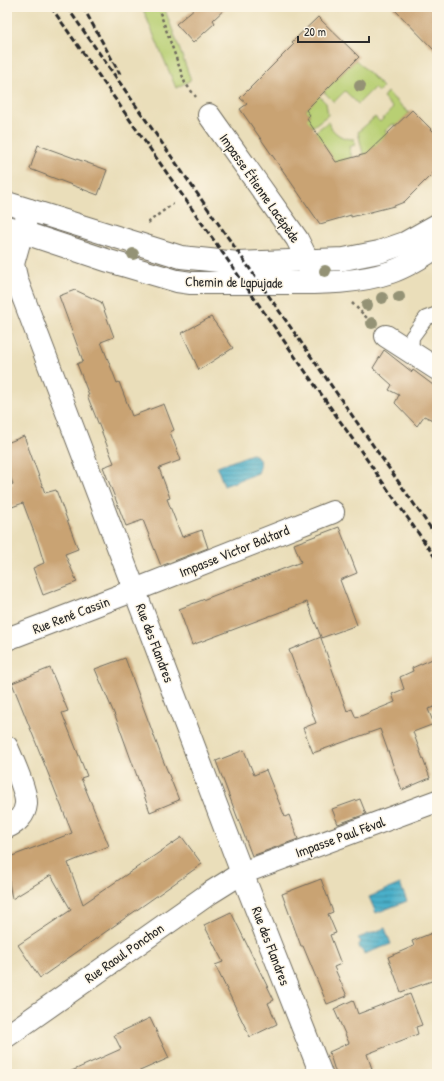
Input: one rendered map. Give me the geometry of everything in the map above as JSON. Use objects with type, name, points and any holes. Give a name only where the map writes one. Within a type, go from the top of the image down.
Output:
[{"type":"street","name":"Impasse Étienne Lacépède","points":[[209,115],[297,239],[308,261],[313,283]]},
{"type":"street","name":"Chemin de Lapujade","points":[[7,204],[180,257],[238,263],[344,259],[379,252],[405,243],[437,225]]},
{"type":"street","name":"Rue des Flandres","points":[[29,210],[15,229],[13,264],[17,281],[242,873],[321,1074]]},
{"type":"street","name":"Chemin de Lapujade","points":[[15,229],[109,261],[177,281],[191,283],[313,283],[364,278],[392,272],[414,262],[437,247]]},
{"type":"street","points":[[386,336],[437,369]]},
{"type":"street","name":"Impasse Victor Baltard","points":[[135,590],[333,512]]},
{"type":"street","name":"Rue René Cassin","points":[[7,639],[135,590]]},
{"type":"street","points":[[7,747],[23,788],[26,803],[23,815],[12,825],[7,827]]},
{"type":"street","name":"Impasse Paul Féval","points":[[242,873],[437,801]]},
{"type":"street","name":"Rue Raoul Ponchon","points":[[7,1036],[210,893],[242,873]]},
{"type":"lane","points":[[411,353],[412,337],[426,318],[437,314]]},
{"type":"path","points":[[158,7],[185,83],[209,115]]},
{"type":"path","points":[[155,217],[173,204]]},
{"type":"path","points":[[347,298],[386,336]]},
{"type":"green space","points":[[142,7],[164,7],[191,80],[176,88]]},
{"type":"green space","points":[[356,60],[383,87],[378,92],[374,88],[358,104],[345,91],[334,102],[324,92]]},
{"type":"green space","points":[[387,92],[409,113],[396,126],[393,124],[385,131],[387,134],[364,158],[358,132],[375,117],[380,122],[393,108],[383,97]]},
{"type":"green space","points":[[319,96],[326,103],[328,115],[312,127],[306,119],[310,115],[306,110]]},
{"type":"green space","points":[[328,122],[332,129],[341,137],[354,139],[355,145],[349,147],[352,158],[336,163],[315,132]]},
{"type":"water","points":[[252,454],[257,456],[260,462],[258,473],[224,486],[217,467]]},
{"type":"water","points":[[400,884],[407,901],[376,913],[369,897]]},
{"type":"water","points":[[385,928],[391,944],[364,954],[359,948],[359,944],[361,942],[358,938]]},
{"type":"building","points":[[196,7],[227,7],[213,20],[215,23],[193,43],[176,24]]},
{"type":"building","points":[[392,7],[437,7],[437,53]]},
{"type":"building","points":[[318,17],[359,57],[306,110],[310,115],[307,119],[336,162],[366,154],[412,110],[437,135],[437,169],[404,202],[394,206],[351,217],[351,215],[320,224],[240,109],[247,104],[240,98],[294,44],[292,42]]},
{"type":"building","points":[[38,145],[107,170],[98,195],[30,169]]},
{"type":"building","points":[[75,290],[101,302],[114,337],[101,342],[132,416],[164,404],[174,430],[170,432],[181,460],[159,468],[170,498],[167,499],[182,537],[202,530],[208,548],[161,566],[143,520],[126,526],[103,467],[114,463],[87,395],[89,395],[77,364],[83,361],[59,296]]},
{"type":"building","points":[[211,317],[233,348],[199,370],[182,333]]},
{"type":"building","points":[[384,350],[412,372],[413,370],[437,388],[437,422],[424,416],[417,426],[395,403],[399,395],[389,390],[392,385],[373,368]]},
{"type":"building","points":[[24,436],[45,493],[56,490],[78,549],[65,554],[77,582],[43,595],[33,568],[44,563],[38,543],[23,503],[12,507],[7,493],[7,486],[13,484],[7,468],[7,443]]},
{"type":"building","points":[[339,527],[357,573],[340,580],[357,625],[321,638],[347,711],[352,709],[356,718],[395,702],[392,694],[404,689],[400,677],[413,671],[412,668],[437,657],[437,706],[428,709],[434,724],[413,732],[430,778],[402,790],[380,729],[313,753],[303,728],[316,723],[289,650],[321,637],[307,602],[192,645],[179,609],[301,562],[294,544]]},
{"type":"building","points":[[125,658],[179,800],[150,812],[116,718],[95,669]]},
{"type":"building","points":[[50,668],[68,711],[62,713],[87,776],[81,778],[109,846],[68,863],[83,904],[182,837],[202,864],[40,978],[18,945],[71,910],[51,875],[12,899],[7,870],[7,858],[72,833],[12,683]]},
{"type":"building","points":[[244,750],[254,775],[266,770],[285,817],[289,815],[298,839],[252,856],[216,761]]},
{"type":"building","points":[[360,799],[366,814],[338,824],[332,809]]},
{"type":"building","points":[[321,879],[333,912],[328,914],[336,933],[330,935],[341,964],[334,967],[347,996],[327,1004],[303,946],[301,946],[282,894]]},
{"type":"building","points":[[231,912],[274,1000],[268,1003],[277,1024],[250,1037],[215,965],[223,962],[204,925]]},
{"type":"building","points":[[437,931],[437,979],[401,992],[388,957],[414,946],[412,941]]},
{"type":"building","points":[[410,994],[422,1025],[416,1027],[418,1034],[367,1054],[372,1069],[358,1074],[336,1074],[329,1052],[349,1043],[334,1009],[353,1000],[358,1014]]},
{"type":"building","points":[[150,1018],[169,1058],[133,1074],[65,1074],[121,1049],[114,1035]]},
{"type":"railway","points":[[51,7],[437,560]]},
{"type":"railway","points":[[67,7],[437,537]]},
{"type":"railway","points":[[83,7],[120,74]]}]
